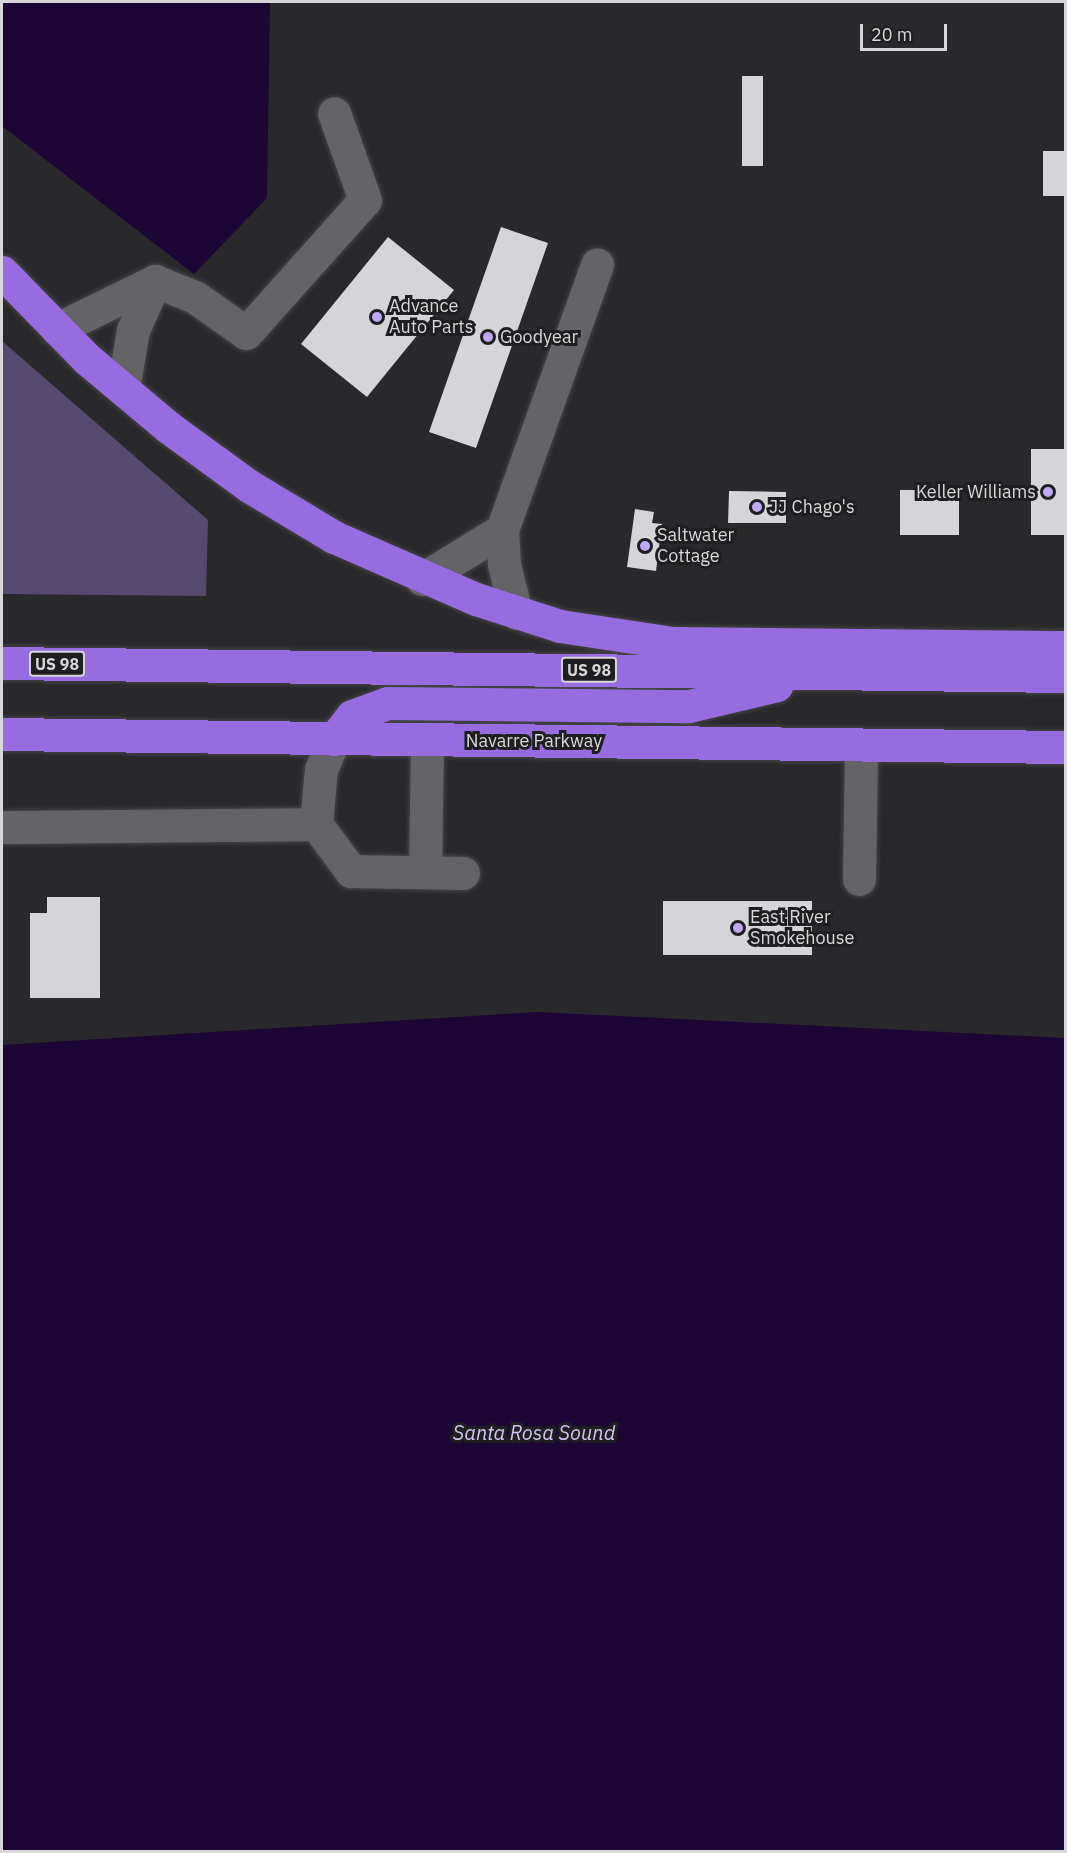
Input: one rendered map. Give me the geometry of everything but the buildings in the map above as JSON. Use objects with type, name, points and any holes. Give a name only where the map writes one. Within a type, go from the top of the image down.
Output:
[{"type":"highway","points":[[2,272],[57,328],[123,388],[249,486],[334,537],[423,579],[516,613],[601,633],[673,642],[1065,647]]},
{"type":"highway","name":"US 98","points":[[2,663],[1065,675]]},
{"type":"highway","points":[[334,739],[352,716],[388,703],[689,706],[828,674]]},
{"type":"highway","name":"Navarre Parkway","points":[[2,734],[1065,747]]},
{"type":"lane","points":[[57,328],[155,281],[195,297],[246,333],[365,200],[334,113]]},
{"type":"lane","points":[[516,613],[504,564],[502,530],[597,265]]},
{"type":"lane","points":[[123,388],[133,330],[155,281]]},
{"type":"lane","points":[[423,579],[502,530]]},
{"type":"lane","points":[[334,739],[321,769],[316,824],[351,871],[463,873]]},
{"type":"lane","points":[[425,872],[427,740]]},
{"type":"lane","points":[[860,879],[861,745]]},
{"type":"lane","points":[[2,827],[316,824]]},
{"type":"shaded area","points":[[2,341],[208,520],[206,596],[2,594]]},
{"type":"water","points":[[2,2],[270,2],[267,198],[194,274],[2,126]]},
{"type":"water","name":"Santa Rosa Sound","points":[[537,1012],[1065,1038],[1065,1851],[2,1851],[2,1045]]},
{"type":"place","name":"Advance Auto Parts","points":[[377,317]]},
{"type":"place","name":"Goodyear","points":[[488,337]]},
{"type":"place","name":"Keller Williams","points":[[1048,492]]},
{"type":"place","name":"JJ Chago's","points":[[757,507]]},
{"type":"place","name":"Saltwater Cottage","points":[[645,546]]},
{"type":"place","name":"East River Smokehouse","points":[[738,928]]}]
